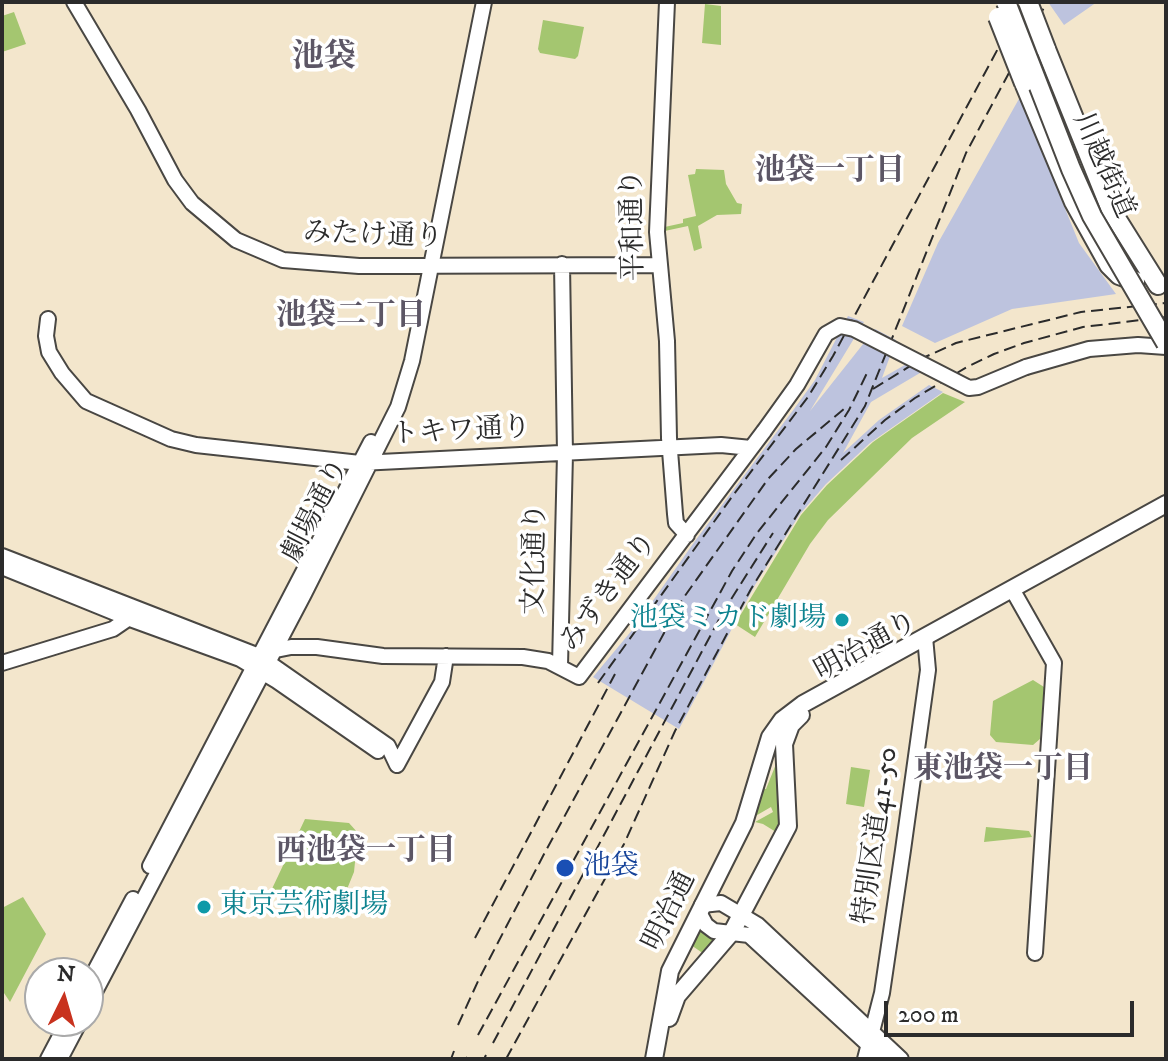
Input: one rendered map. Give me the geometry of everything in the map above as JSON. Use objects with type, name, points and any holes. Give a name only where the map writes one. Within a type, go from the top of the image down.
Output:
[{"type":"highway","name":"川越街道","points":[[1014,2],[1072,174],[1101,233],[1166,344]]},
{"type":"highway","points":[[1014,2],[1091,189],[1113,234],[1166,322]]},
{"type":"highway","points":[[1028,2],[1035,66],[1074,202],[1109,265],[1125,278],[1162,285]]},
{"type":"highway","points":[[1000,6],[1111,210],[1162,285]]},
{"type":"highway","points":[[1000,6],[1092,216],[1166,344]]},
{"type":"highway","name":"川越街道","points":[[1056,120],[1103,213],[1166,322]]},
{"type":"main road","name":"明治通り","points":[[732,932],[788,826],[784,754],[786,735],[800,715],[1166,504]]},
{"type":"main road","name":"明治通り","points":[[754,793],[773,731],[791,711],[1166,515]]},
{"type":"main road","points":[[764,759],[773,750],[781,750],[784,754]]},
{"type":"main road","name":"明治通","points":[[654,1059],[670,971],[744,823],[754,793]]},
{"type":"main road","name":"明治通","points":[[663,1059],[674,1001],[732,932]]},
{"type":"street","name":"みたけ通り","points":[[74,2],[175,180],[192,203],[236,240],[294,262],[427,266],[660,265]]},
{"type":"street","name":"劇場通り","points":[[104,974],[406,382],[475,2]]},
{"type":"street","name":"劇場通り","points":[[427,266],[484,2]]},
{"type":"street","name":"平和通り","points":[[667,2],[657,230],[667,341],[676,523],[687,535]]},
{"type":"street","name":"文化通り","points":[[560,666],[565,454],[562,264]]},
{"type":"street","name":"トキワ通り","points":[[48,319],[47,343],[52,357],[79,394],[94,405],[184,442],[366,463],[721,445],[751,448]]},
{"type":"street","name":"みずき通り","points":[[264,661],[291,647],[317,647],[383,656],[523,657],[541,659],[579,677],[764,431],[797,385],[826,334],[840,326],[854,329],[969,388],[1089,349],[1166,344]]},
{"type":"street","points":[[2,556],[236,658],[264,661],[388,746],[397,765],[442,682],[446,656]]},
{"type":"street","points":[[2,567],[133,614]]},
{"type":"street","points":[[1016,596],[1054,663],[1035,953]]},
{"type":"street","points":[[2,663],[113,629],[133,614]]},
{"type":"street","name":"特別区道41-50","points":[[870,1046],[882,993],[928,670],[925,641]]},
{"type":"street","name":"劇場通り","points":[[103,957],[264,661]]},
{"type":"street","points":[[884,1059],[752,937],[743,932],[710,928],[700,909],[721,903],[758,925],[870,1046],[901,1059]]},
{"type":"street","points":[[48,1059],[60,1037]]},
{"type":"street","points":[[60,1059],[72,1037]]},
{"type":"shaded area","points":[[1048,2],[1097,2],[1064,25]]},
{"type":"shaded area","points":[[1020,97],[1079,243],[1116,294],[1012,309],[935,343],[902,326],[938,243]]},
{"type":"shaded area","points":[[848,316],[864,322],[810,411],[875,329],[896,340],[882,378],[924,354],[930,367],[871,402],[843,453],[879,420],[929,385],[943,392],[870,443],[826,484],[800,514],[755,585],[679,729],[593,677],[633,629],[815,380]]},
{"type":"green space","points":[[705,4],[721,6],[721,45],[702,43]]},
{"type":"green space","points":[[14,12],[26,44],[2,52],[2,16]]},
{"type":"green space","points":[[543,20],[584,27],[575,59],[540,53]]},
{"type":"green space","points":[[696,169],[724,170],[726,184],[737,203],[742,204],[741,214],[717,215],[698,226],[702,248],[694,251],[688,226],[660,232],[660,228],[683,223],[683,219],[696,216],[688,175],[695,174]]},
{"type":"green space","points":[[943,393],[965,402],[912,438],[828,520],[810,544],[755,637],[735,624],[801,515],[827,485],[873,442]]},
{"type":"green space","points":[[1033,680],[1044,687],[1040,739],[1033,745],[996,742],[990,735],[993,701]]},
{"type":"green space","points":[[778,759],[781,822],[776,832],[755,822],[773,812],[771,807],[752,818],[759,788],[766,789]]},
{"type":"green space","points":[[851,767],[870,770],[864,807],[846,804]]},
{"type":"green space","points":[[305,819],[349,823],[358,833],[354,872],[343,899],[270,893]]},
{"type":"green space","points":[[986,827],[1029,831],[1032,837],[984,842]]},
{"type":"green space","points":[[23,897],[46,934],[34,957],[24,957],[24,976],[10,1002],[2,990],[2,908]]},
{"type":"green space","points":[[699,928],[718,937],[704,954],[691,945]]},
{"type":"railway","points":[[598,683],[808,397],[1023,2]]},
{"type":"railway","points":[[506,1059],[624,844],[675,731],[751,589],[865,406],[966,153],[1047,2]]},
{"type":"railway","points":[[873,389],[923,358],[956,343],[1081,312],[1166,303]]},
{"type":"railway","points":[[841,460],[885,420],[915,398],[994,354],[1083,327],[1166,317]]},
{"type":"railway","points":[[478,1035],[732,571],[757,533],[826,447],[868,371]]},
{"type":"railway","points":[[458,1025],[543,856],[682,600],[768,479],[796,449],[844,409]]},
{"type":"railway","points":[[493,1043],[723,612],[773,533]]},
{"type":"railway","points":[[475,938],[615,674]]},
{"type":"railway","points":[[451,1059],[454,1051]]},
{"type":"railway","points":[[484,1059],[486,1055]]},
{"type":"place","name":"池袋ミカド劇場","points":[[842,620]]},
{"type":"place","name":"池袋","points":[[565,868]]},
{"type":"place","name":"東京芸術劇場","points":[[204,907]]},
{"type":"district","name":"池袋","points":[[324,59]]},
{"type":"district","name":"池袋一丁目","points":[[830,173]]},
{"type":"district","name":"池袋二丁目","points":[[351,318]]},
{"type":"district","name":"東池袋一丁目","points":[[1003,771]]},
{"type":"district","name":"西池袋一丁目","points":[[366,853]]}]
